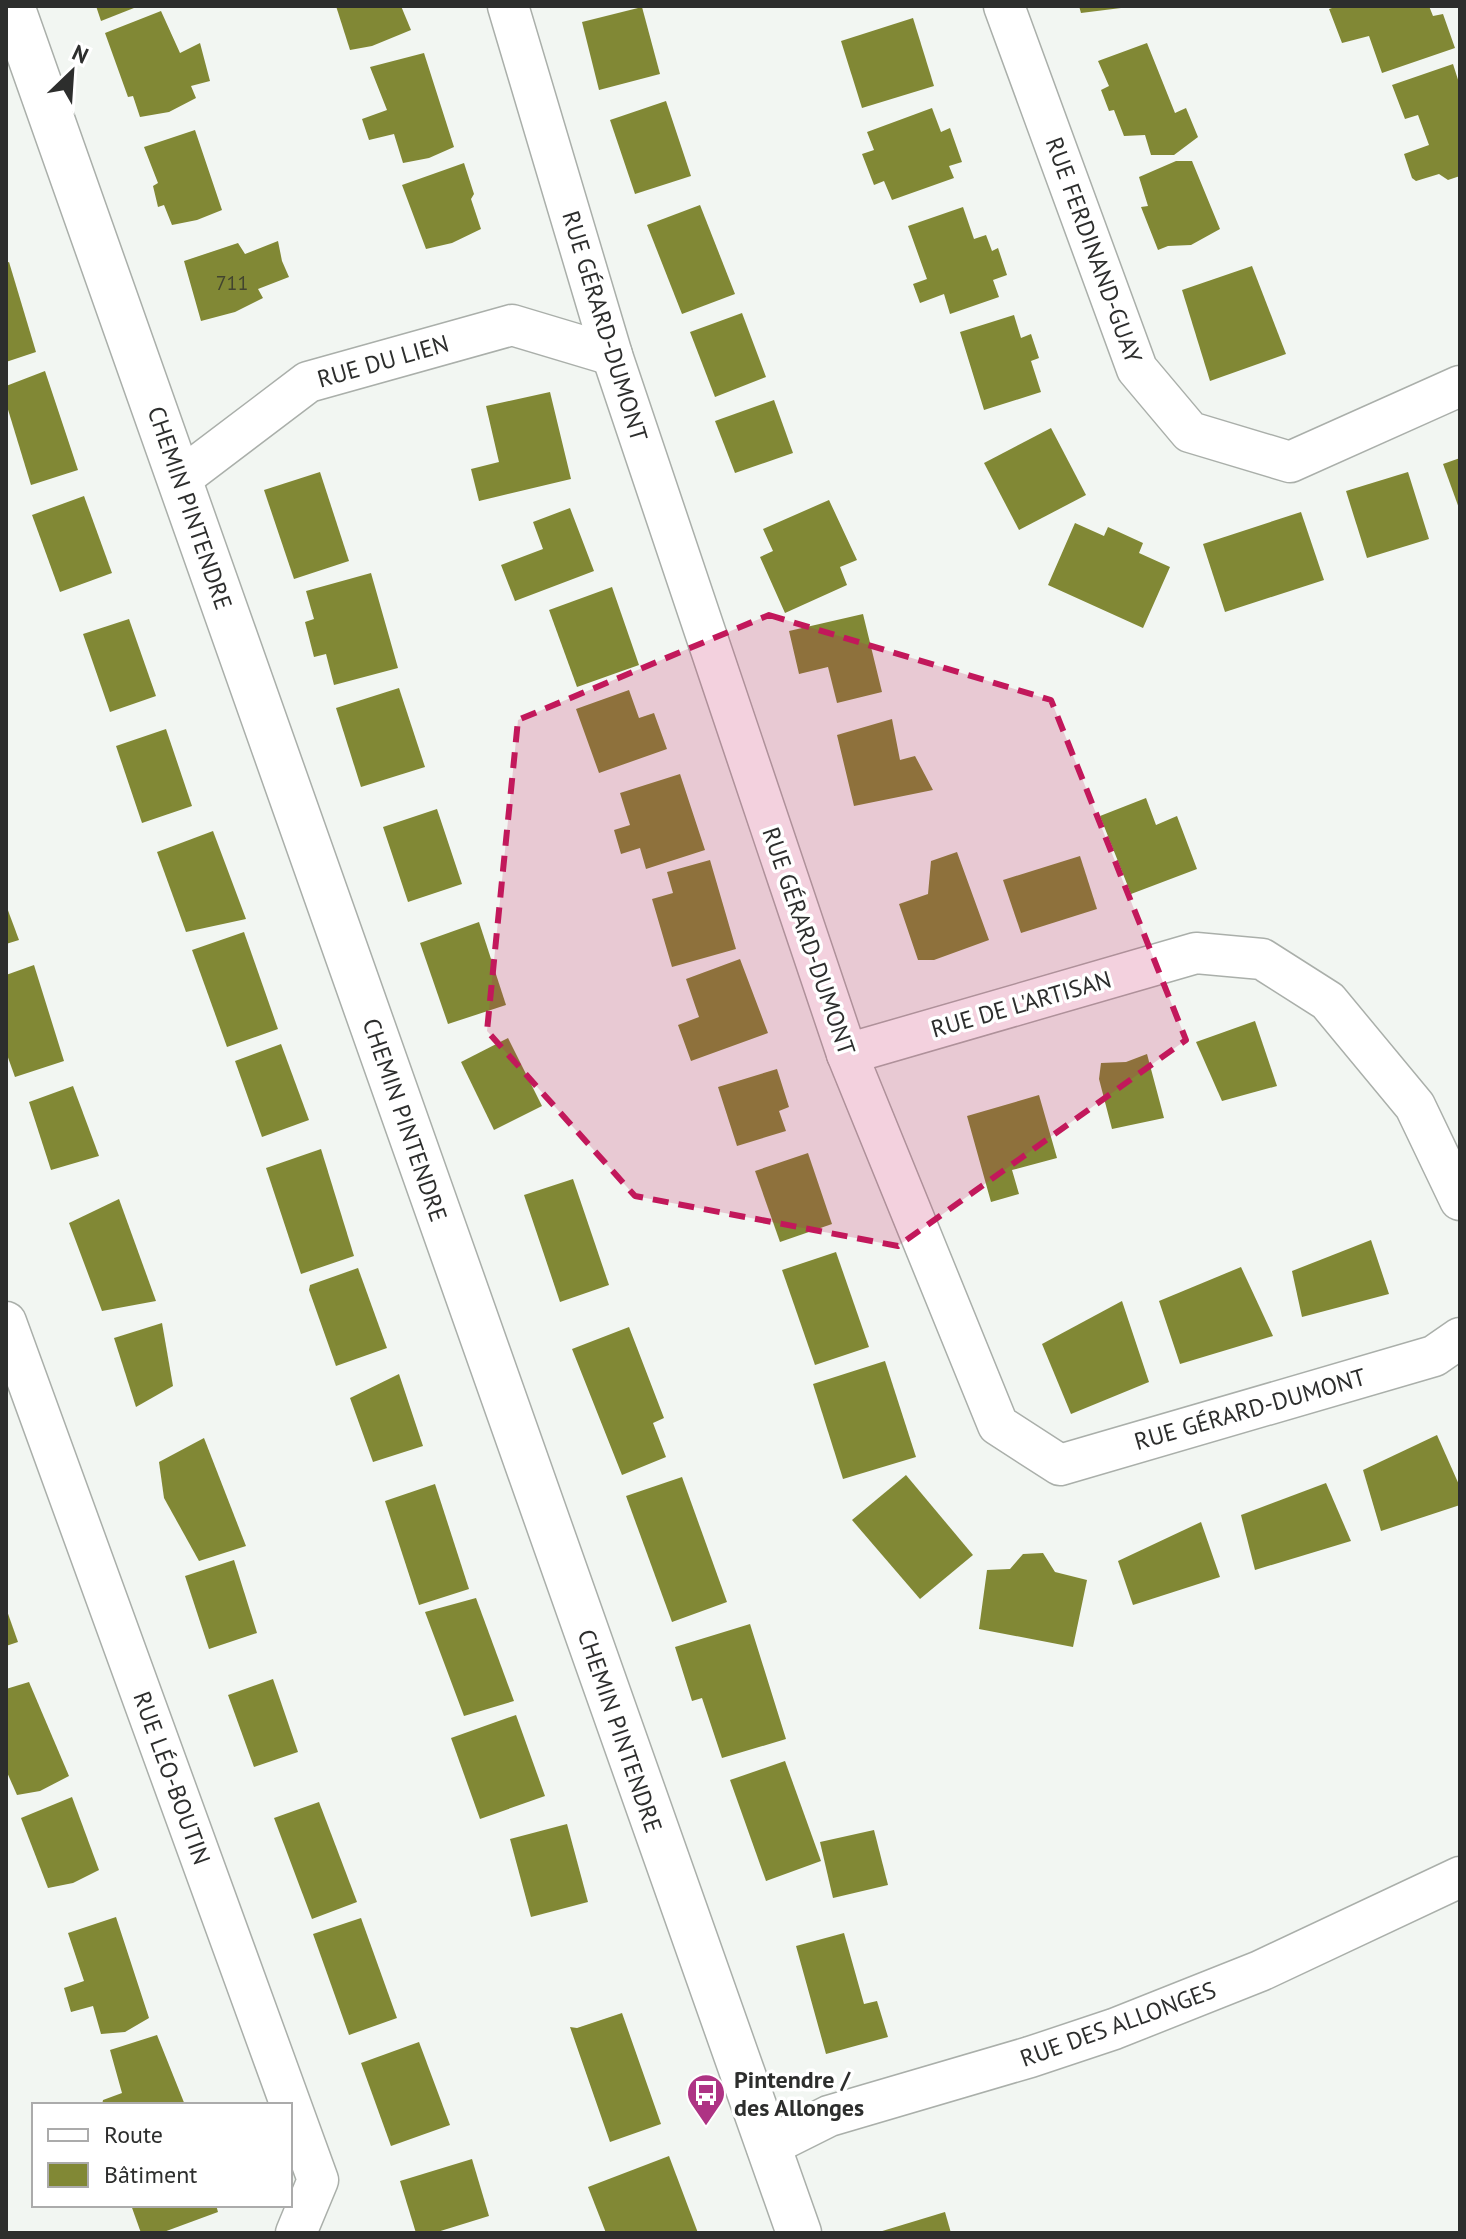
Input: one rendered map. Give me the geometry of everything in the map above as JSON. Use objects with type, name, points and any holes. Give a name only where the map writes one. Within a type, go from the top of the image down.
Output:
[{"type":"street","name":"CHEMIN PINTENDRE","points":[[12,6],[799,2233]]},
{"type":"street","name":"RUE GÉRARD-DUMONT","points":[[508,6],[612,355],[847,1054],[998,1425],[1060,1465],[1447,1347]]},
{"type":"street","name":"RUE FERDINAND-GUAY","points":[[1004,6],[1137,369],[1190,432],[1290,462],[1460,386]]},
{"type":"street","name":"RUE DU LIEN","points":[[180,479],[308,382],[512,325],[612,355]]},
{"type":"street","name":"RUE DE L'ARTISAN","points":[[847,1054],[1196,953],[1262,959],[1328,1001],[1415,1106],[1460,1200]]},
{"type":"street","name":"RUE LÉO-BOUTIN","points":[[6,1322],[290,2103]]},
{"type":"street","name":"RUE DES ALLONGES","points":[[767,2147],[829,2116],[1114,2029],[1260,1971],[1460,1877]]},
{"type":"street","name":"RUE LÉO-BOUTIN","points":[[292,2108],[318,2180],[296,2233]]},
{"type":"highlighted area","points":[[769,615],[1051,700],[1186,1040],[898,1246],[635,1196],[487,1031],[518,720]]},
{"type":"building","points":[[96,6],[139,6],[101,21]]},
{"type":"building","points":[[336,6],[401,6],[411,30],[372,46],[350,50]]},
{"type":"building","points":[[1079,6],[1121,6],[1121,8],[1081,13]]},
{"type":"building","points":[[1338,6],[1429,6],[1433,16],[1443,14],[1455,48],[1382,73],[1369,36],[1342,43],[1329,9]]},
{"type":"building","points":[[642,7],[660,74],[599,90],[582,22]]},
{"type":"building","points":[[161,11],[180,53],[200,43],[210,81],[191,86],[196,98],[169,112],[140,117],[133,96],[128,97],[105,33]]},
{"type":"building","points":[[913,18],[934,86],[862,108],[841,41]]},
{"type":"building","points":[[1147,43],[1175,113],[1186,108],[1198,137],[1174,155],[1151,155],[1145,135],[1124,136],[1114,110],[1109,111],[1101,90],[1109,86],[1098,61]]},
{"type":"building","points":[[424,53],[454,147],[429,158],[403,163],[394,134],[369,140],[362,119],[387,110],[370,67]]},
{"type":"building","points":[[1453,64],[1460,86],[1460,176],[1448,180],[1439,174],[1416,181],[1412,178],[1404,154],[1429,145],[1418,115],[1405,119],[1392,85]]},
{"type":"building","points":[[666,101],[691,176],[635,194],[610,120]]},
{"type":"building","points":[[932,108],[941,132],[950,128],[962,162],[949,166],[954,178],[892,200],[884,181],[874,185],[862,154],[874,150],[867,132]]},
{"type":"building","points":[[195,130],[222,210],[172,225],[164,205],[158,207],[153,186],[158,183],[144,147]]},
{"type":"building","points":[[1176,161],[1192,161],[1220,229],[1191,245],[1168,246],[1158,250],[1141,207],[1148,206],[1139,177]]},
{"type":"building","points":[[464,163],[481,229],[452,243],[426,249],[402,185]]},
{"type":"building","points":[[700,205],[735,294],[682,314],[647,225]]},
{"type":"building","points":[[963,207],[974,239],[986,235],[992,251],[998,248],[1007,275],[993,280],[999,297],[950,314],[944,294],[920,303],[913,284],[927,279],[908,226]]},
{"type":"building","points":[[278,241],[289,277],[258,289],[263,298],[235,312],[201,321],[184,261],[238,243],[245,254]]},
{"type":"building","points":[[9,262],[36,352],[6,362],[6,263]]},
{"type":"building","points":[[1252,266],[1286,354],[1210,381],[1182,290]]},
{"type":"building","points":[[742,313],[766,377],[715,397],[690,332]]},
{"type":"building","points":[[1014,315],[1021,338],[1031,334],[1039,358],[1031,361],[1041,392],[984,410],[960,332]]},
{"type":"building","points":[[45,371],[78,470],[31,485],[6,403],[6,386]]},
{"type":"building","points":[[550,392],[571,479],[479,501],[471,469],[499,462],[486,406]]},
{"type":"building","points":[[774,400],[793,453],[735,473],[715,421]]},
{"type":"building","points":[[1051,428],[1086,495],[1019,530],[984,463]]},
{"type":"building","points":[[1460,458],[1460,511],[1443,464]]},
{"type":"building","points":[[320,472],[349,561],[294,579],[264,490]]},
{"type":"building","points":[[1408,472],[1429,539],[1367,558],[1346,491]]},
{"type":"building","points":[[84,496],[112,573],[60,592],[32,515]]},
{"type":"building","points":[[829,500],[857,560],[840,567],[847,585],[785,613],[760,557],[773,551],[763,529]]},
{"type":"building","points":[[570,508],[594,571],[515,601],[501,565],[543,549],[533,522]]},
{"type":"building","points":[[1301,512],[1324,580],[1225,612],[1203,544]]},
{"type":"building","points":[[1075,523],[1104,536],[1108,527],[1143,543],[1139,553],[1170,567],[1143,628],[1048,585]]},
{"type":"building","points":[[371,573],[398,668],[334,685],[326,654],[314,657],[305,622],[314,619],[306,591]]},
{"type":"building","points":[[612,587],[639,665],[577,687],[549,610]]},
{"type":"building","points":[[863,614],[882,692],[837,703],[828,667],[799,674],[789,631]]},
{"type":"building","points":[[129,619],[156,696],[110,712],[83,634]]},
{"type":"building","points":[[399,688],[425,767],[361,787],[336,708]]},
{"type":"building","points":[[629,690],[639,718],[654,713],[667,749],[599,773],[576,709]]},
{"type":"building","points":[[892,719],[900,760],[915,756],[933,790],[854,806],[837,735]]},
{"type":"building","points":[[166,729],[192,806],[142,823],[116,746]]},
{"type":"building","points":[[680,774],[705,850],[646,869],[640,848],[621,854],[614,830],[630,825],[620,793]]},
{"type":"building","points":[[1146,798],[1156,825],[1177,816],[1197,869],[1131,894],[1100,816]]},
{"type":"building","points":[[437,809],[462,884],[408,902],[383,827]]},
{"type":"building","points":[[213,831],[246,919],[186,932],[157,852]]},
{"type":"building","points":[[957,852],[989,940],[934,960],[918,960],[899,904],[928,894],[931,861]]},
{"type":"building","points":[[1080,856],[1097,909],[1021,933],[1003,880]]},
{"type":"building","points":[[710,860],[736,949],[672,967],[652,899],[673,893],[667,872]]},
{"type":"building","points":[[6,905],[19,940],[6,944]]},
{"type":"building","points":[[479,922],[506,1005],[448,1024],[420,943]]},
{"type":"building","points":[[244,932],[278,1029],[227,1047],[192,950]]},
{"type":"building","points":[[740,959],[768,1033],[691,1061],[678,1025],[699,1017],[686,979]]},
{"type":"building","points":[[34,965],[64,1061],[15,1077],[6,1052],[6,975]]},
{"type":"building","points":[[1255,1021],[1277,1086],[1222,1101],[1196,1042]]},
{"type":"building","points":[[508,1038],[542,1106],[494,1130],[461,1062]]},
{"type":"building","points":[[281,1044],[309,1120],[262,1137],[235,1061]]},
{"type":"building","points":[[1147,1054],[1164,1118],[1112,1129],[1099,1079],[1101,1063],[1126,1062]]},
{"type":"building","points":[[777,1069],[789,1107],[779,1111],[786,1131],[737,1146],[718,1087]]},
{"type":"building","points":[[73,1086],[99,1156],[51,1170],[29,1102]]},
{"type":"building","points":[[1039,1095],[1057,1158],[1012,1170],[1019,1194],[991,1202],[967,1116]]},
{"type":"building","points":[[321,1149],[354,1256],[301,1274],[266,1168]]},
{"type":"building","points":[[808,1153],[832,1224],[780,1242],[755,1171]]},
{"type":"building","points":[[573,1179],[609,1285],[560,1302],[524,1195]]},
{"type":"building","points":[[119,1199],[156,1301],[102,1311],[69,1223]]},
{"type":"building","points":[[1371,1240],[1389,1294],[1302,1317],[1292,1271]]},
{"type":"building","points":[[836,1252],[869,1347],[815,1365],[782,1270]]},
{"type":"building","points":[[1241,1267],[1273,1336],[1180,1364],[1159,1301]]},
{"type":"building","points":[[358,1268],[387,1348],[336,1366],[309,1290],[310,1285]]},
{"type":"building","points":[[1122,1301],[1149,1382],[1071,1414],[1042,1344]]},
{"type":"building","points":[[162,1323],[173,1386],[136,1407],[114,1338]]},
{"type":"building","points":[[629,1327],[664,1418],[653,1423],[666,1457],[622,1475],[572,1349]]},
{"type":"building","points":[[885,1361],[916,1457],[843,1479],[813,1384]]},
{"type":"building","points":[[399,1374],[423,1446],[373,1462],[350,1398]]},
{"type":"building","points":[[1437,1435],[1460,1487],[1460,1505],[1381,1531],[1363,1470]]},
{"type":"building","points":[[204,1438],[246,1546],[199,1561],[164,1498],[159,1462]]},
{"type":"building","points":[[906,1475],[973,1555],[920,1599],[852,1520]]},
{"type":"building","points":[[682,1477],[727,1602],[672,1622],[626,1496]]},
{"type":"building","points":[[1326,1483],[1351,1541],[1255,1570],[1241,1515]]},
{"type":"building","points":[[435,1484],[469,1589],[419,1605],[385,1501]]},
{"type":"building","points":[[1201,1522],[1220,1577],[1133,1605],[1118,1561]]},
{"type":"building","points":[[1043,1553],[1055,1572],[1087,1580],[1073,1647],[979,1629],[987,1570],[1010,1569],[1023,1554]]},
{"type":"building","points":[[234,1560],[257,1633],[209,1649],[185,1576]]},
{"type":"building","points":[[476,1598],[514,1701],[464,1716],[425,1612]]},
{"type":"building","points":[[6,1608],[18,1642],[6,1646]]},
{"type":"building","points":[[750,1624],[786,1739],[722,1758],[702,1698],[692,1701],[675,1647]]},
{"type":"building","points":[[273,1679],[298,1752],[254,1767],[228,1695]]},
{"type":"building","points":[[29,1682],[69,1776],[40,1791],[17,1795],[6,1770],[6,1689]]},
{"type":"building","points":[[516,1715],[545,1796],[480,1819],[451,1738]]},
{"type":"building","points":[[785,1761],[821,1861],[766,1881],[730,1780]]},
{"type":"building","points":[[72,1797],[99,1870],[73,1883],[48,1888],[21,1818]]},
{"type":"building","points":[[319,1802],[357,1902],[312,1919],[274,1818]]},
{"type":"building","points":[[567,1824],[588,1902],[531,1917],[510,1839]]},
{"type":"building","points":[[874,1830],[888,1885],[833,1898],[820,1842]]},
{"type":"building","points":[[116,1917],[149,2018],[125,2032],[101,2034],[93,2006],[71,2012],[64,1988],[84,1981],[68,1933]]},
{"type":"building","points":[[361,1918],[397,2018],[349,2035],[313,1934]]},
{"type":"building","points":[[844,1933],[864,2004],[877,2001],[888,2037],[826,2054],[796,1946]]},
{"type":"building","points":[[622,2013],[661,2124],[610,2142],[570,2027],[577,2028]]},
{"type":"building","points":[[157,2035],[184,2103],[102,2103],[122,2093],[110,2050]]},
{"type":"building","points":[[419,2042],[450,2125],[391,2146],[361,2063]]},
{"type":"building","points":[[669,2156],[698,2233],[606,2233],[588,2187]]},
{"type":"building","points":[[472,2159],[489,2216],[434,2233],[416,2233],[400,2181]]},
{"type":"building","points":[[132,2207],[217,2207],[218,2212],[161,2233],[141,2233]]},
{"type":"building","points":[[945,2212],[951,2233],[879,2233],[879,2232]]},
{"type":"place","name":"Pintendre / des Allonges","points":[[706,2127]]}]
